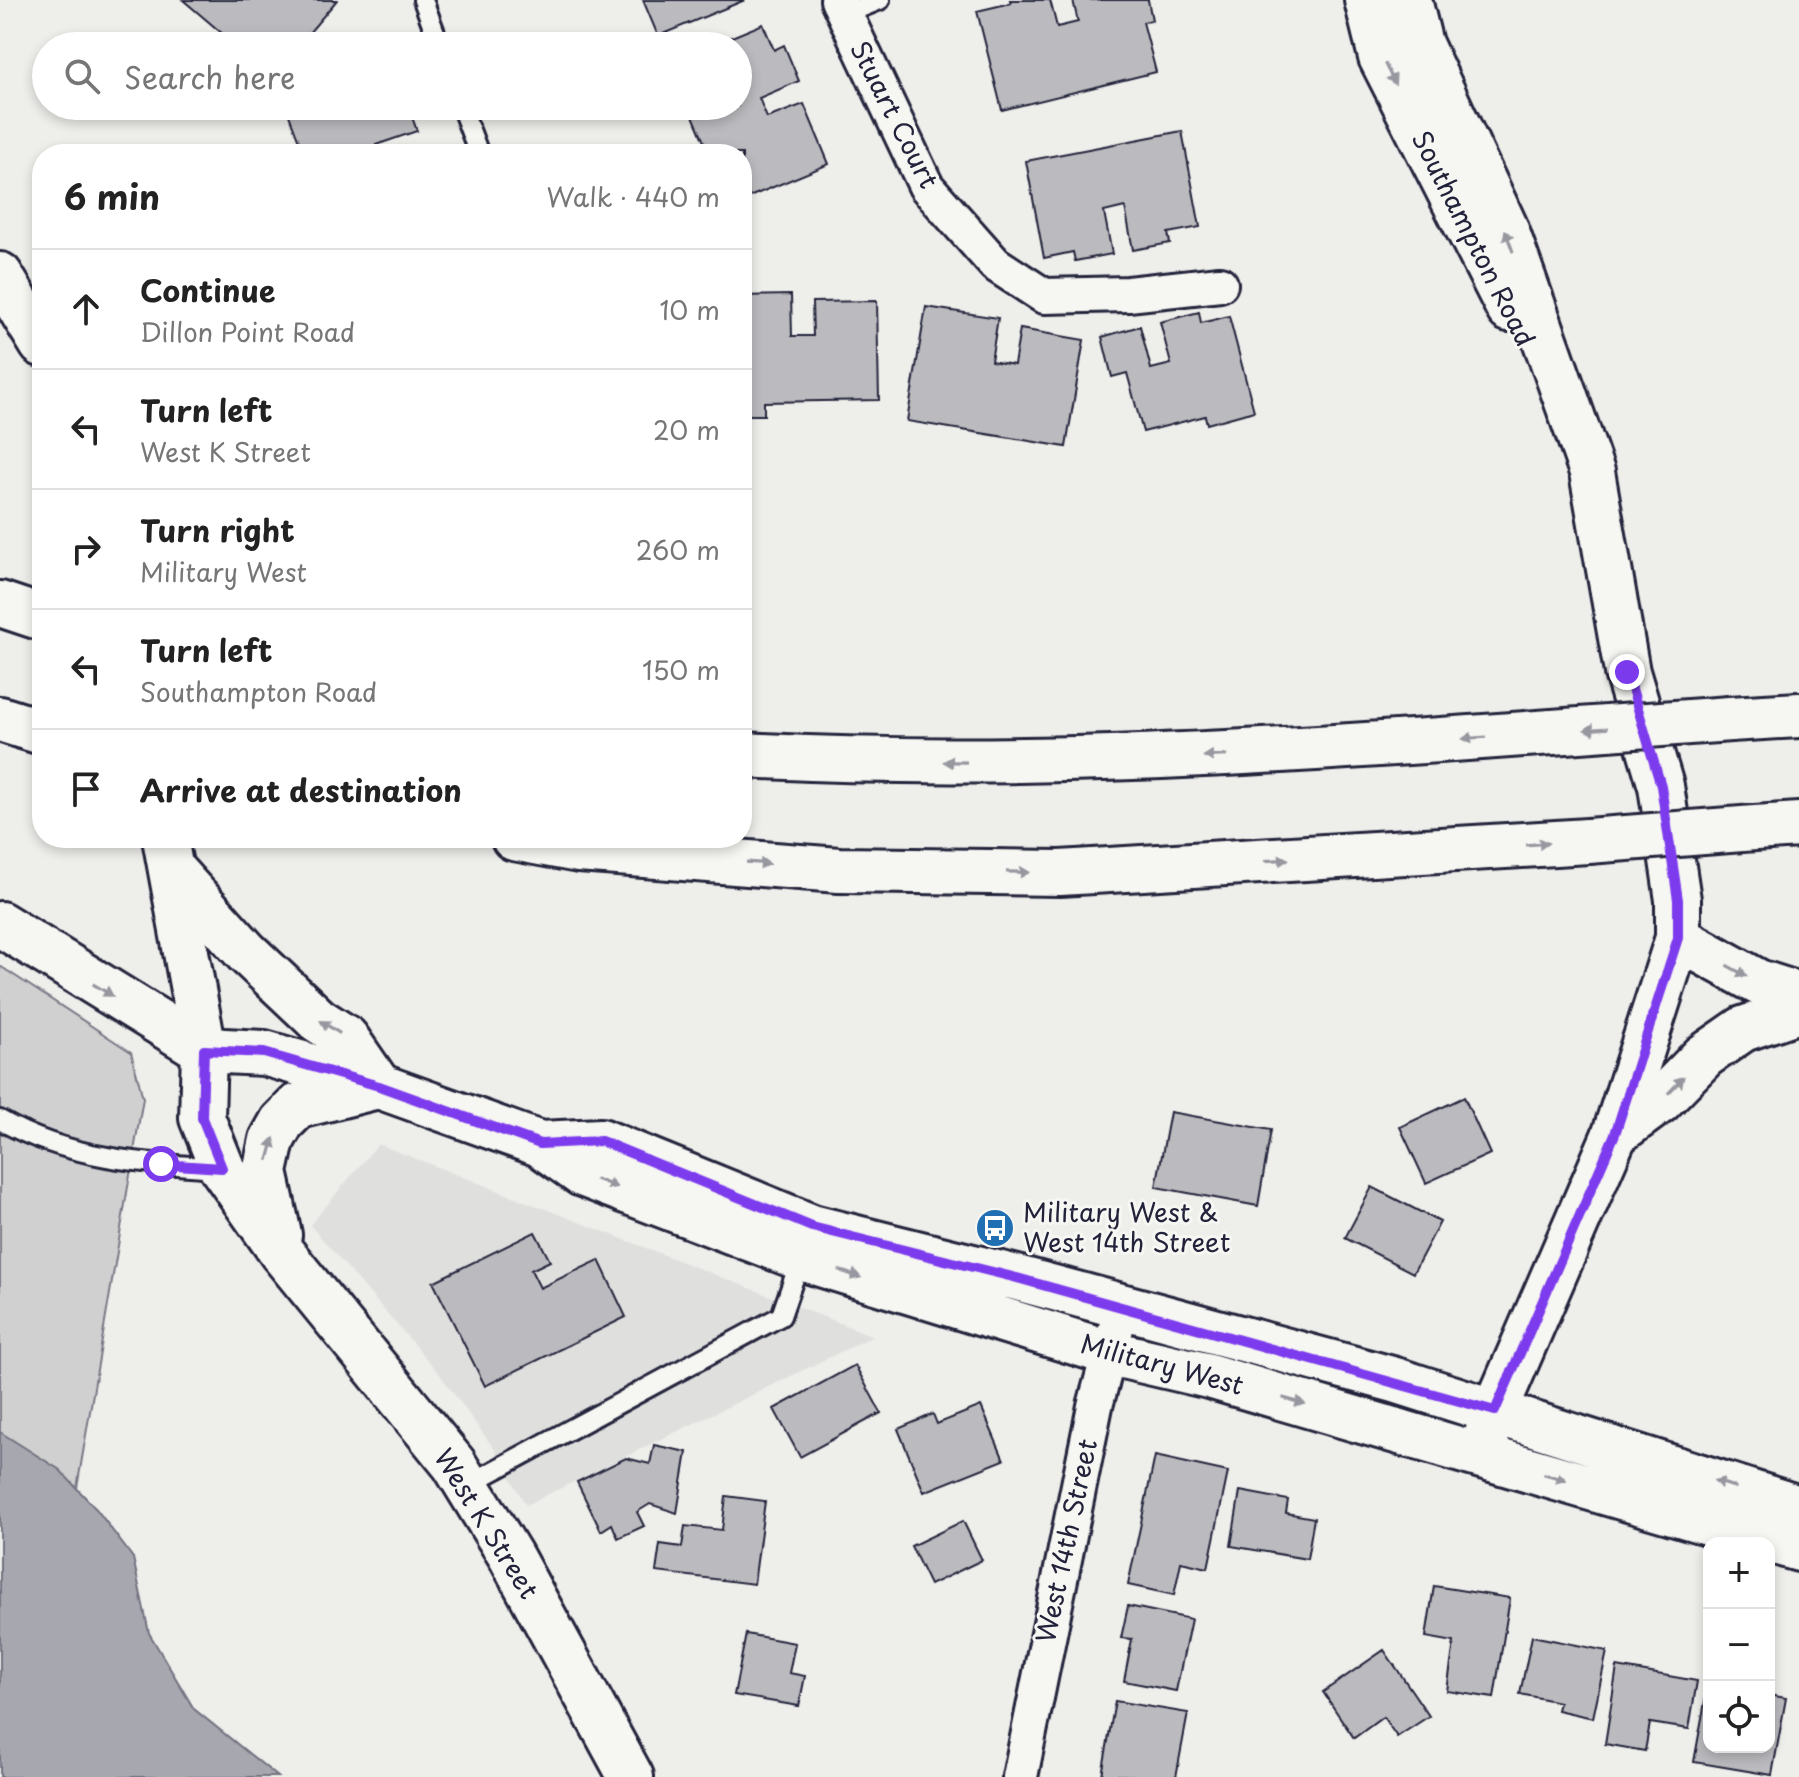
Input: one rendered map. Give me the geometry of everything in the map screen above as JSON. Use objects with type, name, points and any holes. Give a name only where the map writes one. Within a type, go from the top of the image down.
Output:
[{"type":"main road","name":"Southampton Road","points":[[1367,0],[1381,57],[1592,472]]},
{"type":"main road","name":"Southampton Road","points":[[1409,0],[1420,44],[1505,227],[1592,472],[1627,672],[1661,786],[1678,900],[1678,938],[1615,1134],[1495,1411],[1480,1455]]},
{"type":"main road","points":[[0,275],[32,328]]},
{"type":"main road","points":[[752,756],[851,761],[1076,761],[1234,756],[1799,715]]},
{"type":"main road","points":[[568,848],[839,870],[1060,873],[1799,825]]},
{"type":"main road","points":[[168,853],[246,952],[318,1020],[346,1038],[379,1086]]},
{"type":"main road","name":"West K Street","points":[[168,853],[204,1050],[202,1118],[222,1168],[282,1253],[454,1464],[510,1555],[631,1777]]},
{"type":"main road","points":[[0,924],[204,1050]]},
{"type":"main road","points":[[1678,938],[1758,982],[1799,995]]},
{"type":"main road","points":[[1615,1134],[1660,1101],[1704,1056],[1743,1029],[1799,1010]]},
{"type":"main road","name":"Military West","points":[[204,1050],[264,1053],[379,1086],[540,1144],[601,1141],[806,1242],[1110,1353],[1209,1376],[1799,1549]]},
{"type":"main road","name":"West K Street","points":[[282,1253],[265,1172],[272,1140],[282,1122],[298,1106],[379,1086]]},
{"type":"main road","name":"Military West","points":[[806,1242],[1122,1306],[1495,1411],[1799,1508]]},
{"type":"street","name":"Stuart Court","points":[[840,7],[926,186],[995,264],[1044,296],[1128,294],[1220,284]]},
{"type":"street","name":"West 14th Street","points":[[1020,1777],[1075,1501],[1122,1306]]},
{"type":"lane","points":[[423,0],[435,32]]},
{"type":"lane","points":[[840,7],[880,0]]},
{"type":"lane","points":[[466,120],[475,144]]},
{"type":"lane","points":[[0,1120],[47,1143],[101,1157],[222,1168]]},
{"type":"lane","points":[[467,1485],[781,1316],[806,1242]]},
{"type":"shaded area","points":[[0,966],[131,1052],[143,1098],[77,1488],[0,1436]]},
{"type":"shaded area","points":[[378,1144],[873,1336],[526,1505],[495,1450],[438,1372],[310,1225]]},
{"type":"shaded area","points":[[0,1432],[60,1470],[97,1510],[133,1558],[149,1633],[194,1709],[278,1777],[0,1777]]},
{"type":"building","points":[[183,0],[337,0],[310,32],[221,32]]},
{"type":"building","points":[[643,0],[745,0],[668,32],[656,32]]},
{"type":"building","points":[[1010,0],[1050,0],[1057,27],[1078,22],[1073,0],[1148,0],[1152,20],[1143,22],[1156,72],[1002,110],[977,11],[1011,3]]},
{"type":"building","points":[[763,24],[774,50],[784,45],[799,81],[759,98],[767,118],[804,104],[829,164],[752,196],[752,144],[705,144],[695,120],[752,120],[752,32],[744,32]]},
{"type":"building","points":[[291,120],[413,120],[417,131],[379,144],[300,144]]},
{"type":"building","points":[[1182,131],[1200,227],[1168,233],[1170,243],[1133,250],[1125,207],[1104,212],[1112,254],[1075,261],[1073,252],[1044,258],[1026,161]]},
{"type":"building","points":[[791,295],[792,336],[813,336],[812,302],[877,301],[879,400],[764,402],[764,415],[752,415],[752,296]]},
{"type":"building","points":[[926,307],[998,318],[991,361],[1014,365],[1020,329],[1084,340],[1066,447],[907,421]]},
{"type":"building","points":[[1199,312],[1201,323],[1229,316],[1254,411],[1207,424],[1205,416],[1143,432],[1127,373],[1112,377],[1102,337],[1140,326],[1151,369],[1171,364],[1160,322]]},
{"type":"building","points":[[1464,1097],[1490,1154],[1426,1183],[1400,1127]]},
{"type":"building","points":[[1170,1112],[1271,1130],[1258,1206],[1156,1187]]},
{"type":"building","points":[[1372,1187],[1440,1222],[1413,1273],[1345,1238]]},
{"type":"building","points":[[535,1232],[550,1261],[531,1270],[540,1288],[599,1260],[626,1317],[485,1386],[433,1282]]},
{"type":"building","points":[[855,1365],[881,1413],[800,1457],[774,1409]]},
{"type":"building","points":[[981,1406],[1004,1460],[924,1492],[898,1429],[933,1414],[937,1424]]},
{"type":"building","points":[[654,1445],[687,1452],[677,1513],[650,1504],[637,1512],[644,1526],[618,1538],[612,1524],[601,1531],[577,1482],[626,1458],[650,1464]]},
{"type":"building","points":[[1155,1456],[1228,1472],[1208,1568],[1181,1562],[1174,1595],[1128,1585]]},
{"type":"building","points":[[1240,1491],[1288,1500],[1286,1513],[1314,1518],[1307,1559],[1231,1546]]},
{"type":"building","points":[[726,1496],[765,1501],[754,1584],[656,1572],[660,1544],[682,1547],[685,1526],[722,1530]]},
{"type":"building","points":[[963,1521],[982,1560],[930,1585],[911,1546]]},
{"type":"building","points":[[1434,1586],[1510,1598],[1494,1698],[1447,1691],[1454,1642],[1426,1637]]},
{"type":"building","points":[[1128,1606],[1191,1619],[1176,1691],[1124,1681],[1132,1639],[1121,1638]]},
{"type":"building","points":[[746,1634],[795,1643],[789,1673],[805,1676],[799,1706],[734,1695]]},
{"type":"building","points":[[1532,1636],[1607,1651],[1593,1718],[1557,1710],[1559,1702],[1520,1694]]},
{"type":"building","points":[[1384,1650],[1429,1716],[1397,1737],[1383,1717],[1354,1738],[1323,1692]]},
{"type":"building","points":[[1617,1667],[1697,1681],[1689,1729],[1650,1723],[1645,1751],[1605,1744]]},
{"type":"building","points":[[1775,1696],[1786,1698],[1772,1775],[1694,1762],[1703,1712],[1703,1753],[1775,1753]]},
{"type":"building","points":[[1115,1701],[1188,1713],[1176,1777],[1102,1775]]},
{"type":"place","name":"Military West & West 14th Street","points":[[995,1228]]},
{"type":"route","points":[[161,1164],[222,1168],[206,1131],[200,1105],[204,1050],[264,1053],[379,1086],[540,1144],[601,1141],[812,1227],[1017,1278],[1395,1380],[1495,1411],[1615,1134],[1678,938],[1678,900],[1661,786],[1627,672]]}]
